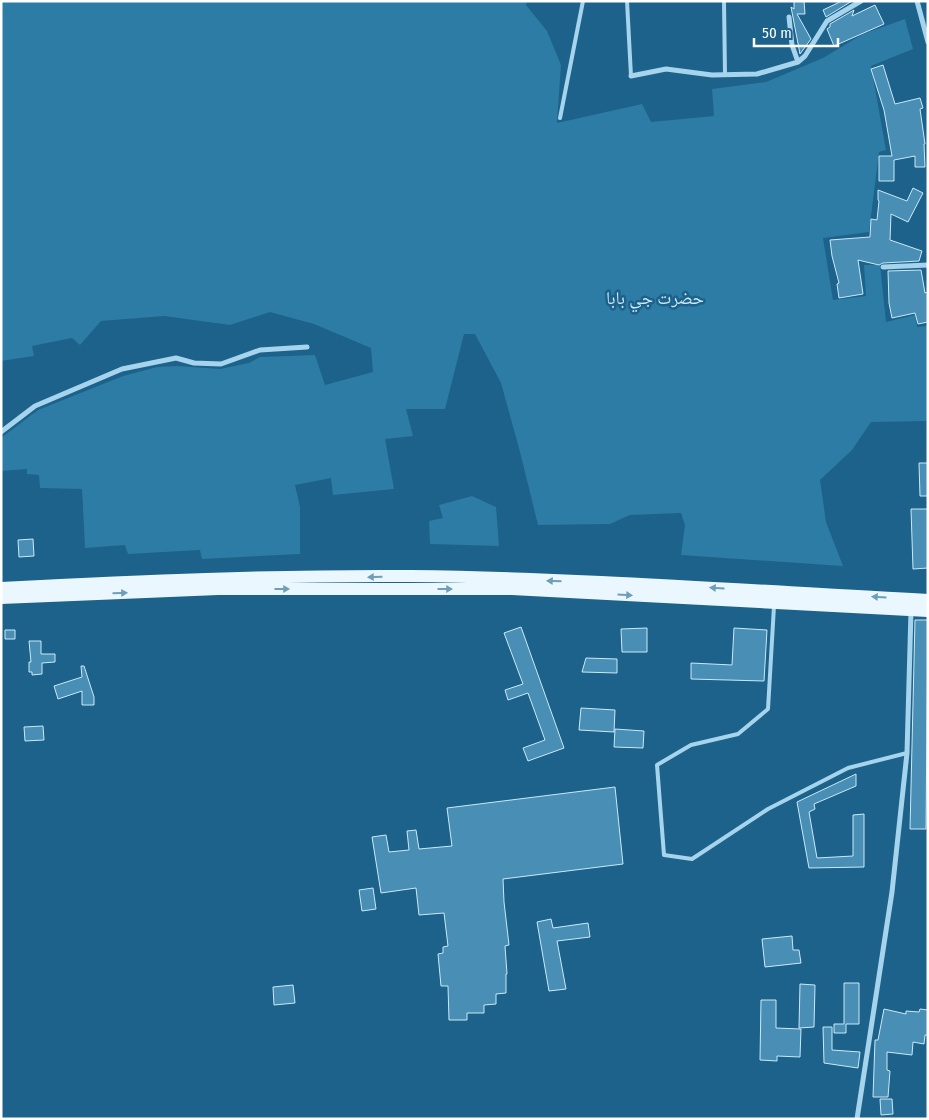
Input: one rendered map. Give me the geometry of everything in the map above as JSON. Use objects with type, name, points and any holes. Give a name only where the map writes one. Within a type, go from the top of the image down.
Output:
[{"type":"main road","points":[[1,588],[225,578],[405,583],[660,585],[928,611]]},
{"type":"main road","points":[[1,598],[405,583]]},
{"type":"main road","points":[[775,597],[928,600]]},
{"type":"street","points":[[631,76],[666,69],[712,75],[757,74],[798,62],[805,56],[827,21],[862,1]]},
{"type":"street","points":[[917,1],[928,42]]},
{"type":"street","points":[[788,17],[792,45],[798,62]]},
{"type":"street","points":[[883,267],[928,265]]},
{"type":"street","points":[[1,432],[35,406],[122,369],[176,358],[194,363],[221,364],[260,350],[307,347]]},
{"type":"street","points":[[856,1119],[892,892],[907,753],[911,610]]},
{"type":"lane","points":[[560,118],[583,1]]},
{"type":"lane","points":[[627,1],[631,76]]},
{"type":"lane","points":[[724,1],[726,74]]},
{"type":"lane","points":[[775,597],[768,709],[738,734],[691,745],[657,765],[664,855],[692,859],[768,809],[848,768],[907,753]]},
{"type":"green space","name":"حضرت جي بابا","points":[[1,1],[527,1],[526,5],[547,31],[561,65],[557,123],[642,104],[651,122],[714,116],[712,89],[766,82],[823,58],[863,34],[905,19],[913,49],[871,66],[886,150],[879,152],[869,232],[823,238],[833,300],[866,296],[864,265],[880,265],[886,322],[915,315],[917,327],[928,326],[928,421],[871,422],[852,450],[820,480],[826,522],[843,566],[681,555],[685,525],[681,513],[630,515],[610,524],[538,525],[501,383],[475,334],[464,334],[445,409],[406,409],[413,436],[385,439],[394,489],[333,495],[331,478],[295,485],[300,507],[300,554],[202,559],[200,550],[128,554],[125,545],[85,548],[82,489],[40,488],[39,475],[27,474],[27,469],[1,471],[1,438],[38,410],[123,376],[157,367],[177,366],[220,369],[249,363],[260,357],[315,355],[325,385],[373,372],[371,348],[314,324],[270,312],[230,325],[164,316],[101,321],[80,345],[72,338],[32,346],[34,356],[1,361]]},
{"type":"green space","points":[[472,496],[496,507],[499,546],[430,544],[429,521],[443,518],[439,505]]},
{"type":"building","points":[[794,1],[804,1],[805,14],[797,14],[811,39],[800,54],[791,7],[794,9]]},
{"type":"building","points":[[842,1],[852,1],[826,17],[823,10]]},
{"type":"building","points":[[875,5],[884,24],[834,46],[827,29],[830,27],[830,24],[854,10],[852,16]]},
{"type":"building","points":[[883,65],[895,104],[920,98],[923,108],[920,109],[925,144],[925,167],[915,167],[915,156],[894,160],[894,181],[879,181],[879,156],[892,156],[884,110],[871,69]]},
{"type":"building","points":[[913,188],[923,193],[908,222],[891,214],[890,240],[922,251],[919,261],[883,263],[879,265],[858,260],[863,294],[839,298],[837,284],[839,283],[830,240],[870,237],[871,219],[877,220],[878,190],[907,201]]},
{"type":"building","points":[[921,270],[925,293],[928,292],[928,322],[918,324],[915,313],[892,318],[889,303],[888,271]]},
{"type":"building","points":[[919,463],[928,463],[928,496],[920,496]]},
{"type":"building","points":[[911,509],[928,509],[928,568],[913,569]]},
{"type":"building","points":[[33,539],[34,556],[19,557],[18,540]]},
{"type":"building","points":[[915,620],[928,620],[926,829],[910,829]]},
{"type":"building","points":[[521,627],[564,748],[528,761],[523,748],[545,740],[528,693],[508,700],[505,690],[523,684],[504,633]]},
{"type":"building","points":[[647,628],[647,652],[622,652],[621,629]]},
{"type":"building","points":[[734,628],[767,630],[764,681],[691,679],[691,663],[732,665]]},
{"type":"building","points":[[5,630],[15,630],[15,639],[5,639]]},
{"type":"building","points":[[29,641],[41,641],[41,654],[55,654],[55,662],[42,663],[42,674],[32,675],[32,672],[29,672],[29,662],[31,662]]},
{"type":"building","points":[[586,658],[617,659],[617,673],[582,672]]},
{"type":"building","points":[[81,666],[84,666],[94,697],[94,705],[82,705],[82,691],[58,699],[54,686],[82,677]]},
{"type":"building","points":[[581,708],[615,710],[614,732],[579,730]]},
{"type":"building","points":[[43,726],[44,740],[25,741],[24,727]]},
{"type":"building","points":[[615,729],[644,731],[643,748],[614,747]]},
{"type":"building","points":[[856,774],[856,786],[814,804],[815,809],[809,812],[817,858],[853,856],[853,815],[864,814],[864,867],[809,868],[797,802]]},
{"type":"building","points":[[615,787],[623,864],[503,879],[509,945],[505,946],[506,993],[496,994],[496,1004],[484,1005],[484,1013],[467,1013],[467,1020],[449,1020],[448,986],[441,986],[438,954],[443,953],[443,947],[448,946],[444,913],[419,915],[416,888],[381,893],[372,837],[386,835],[389,852],[409,850],[407,831],[416,830],[419,849],[452,846],[447,808]]},
{"type":"building","points":[[373,888],[376,909],[362,911],[359,890]]},
{"type":"building","points":[[551,919],[553,928],[588,923],[590,937],[557,941],[566,989],[549,991],[537,922]]},
{"type":"building","points":[[792,936],[793,950],[799,950],[801,963],[765,967],[762,939]]},
{"type":"building","points":[[844,983],[859,983],[859,1024],[846,1024],[846,1033],[834,1033],[834,1024],[844,1024]]},
{"type":"building","points":[[800,984],[815,985],[814,1027],[799,1028]]},
{"type":"building","points":[[293,985],[295,1003],[274,1005],[273,987]]},
{"type":"building","points":[[761,1000],[776,1000],[776,1028],[801,1029],[800,1057],[777,1056],[777,1061],[760,1060]]},
{"type":"building","points":[[884,1009],[906,1014],[906,1011],[919,1012],[920,1009],[928,1010],[928,1035],[925,1035],[924,1044],[913,1042],[912,1055],[887,1052],[887,1070],[890,1071],[888,1097],[873,1097],[875,1040],[878,1040]]},
{"type":"building","points":[[823,1027],[832,1027],[832,1050],[860,1052],[858,1068],[824,1063]]},
{"type":"building","points":[[880,1099],[892,1099],[893,1114],[881,1115]]}]
